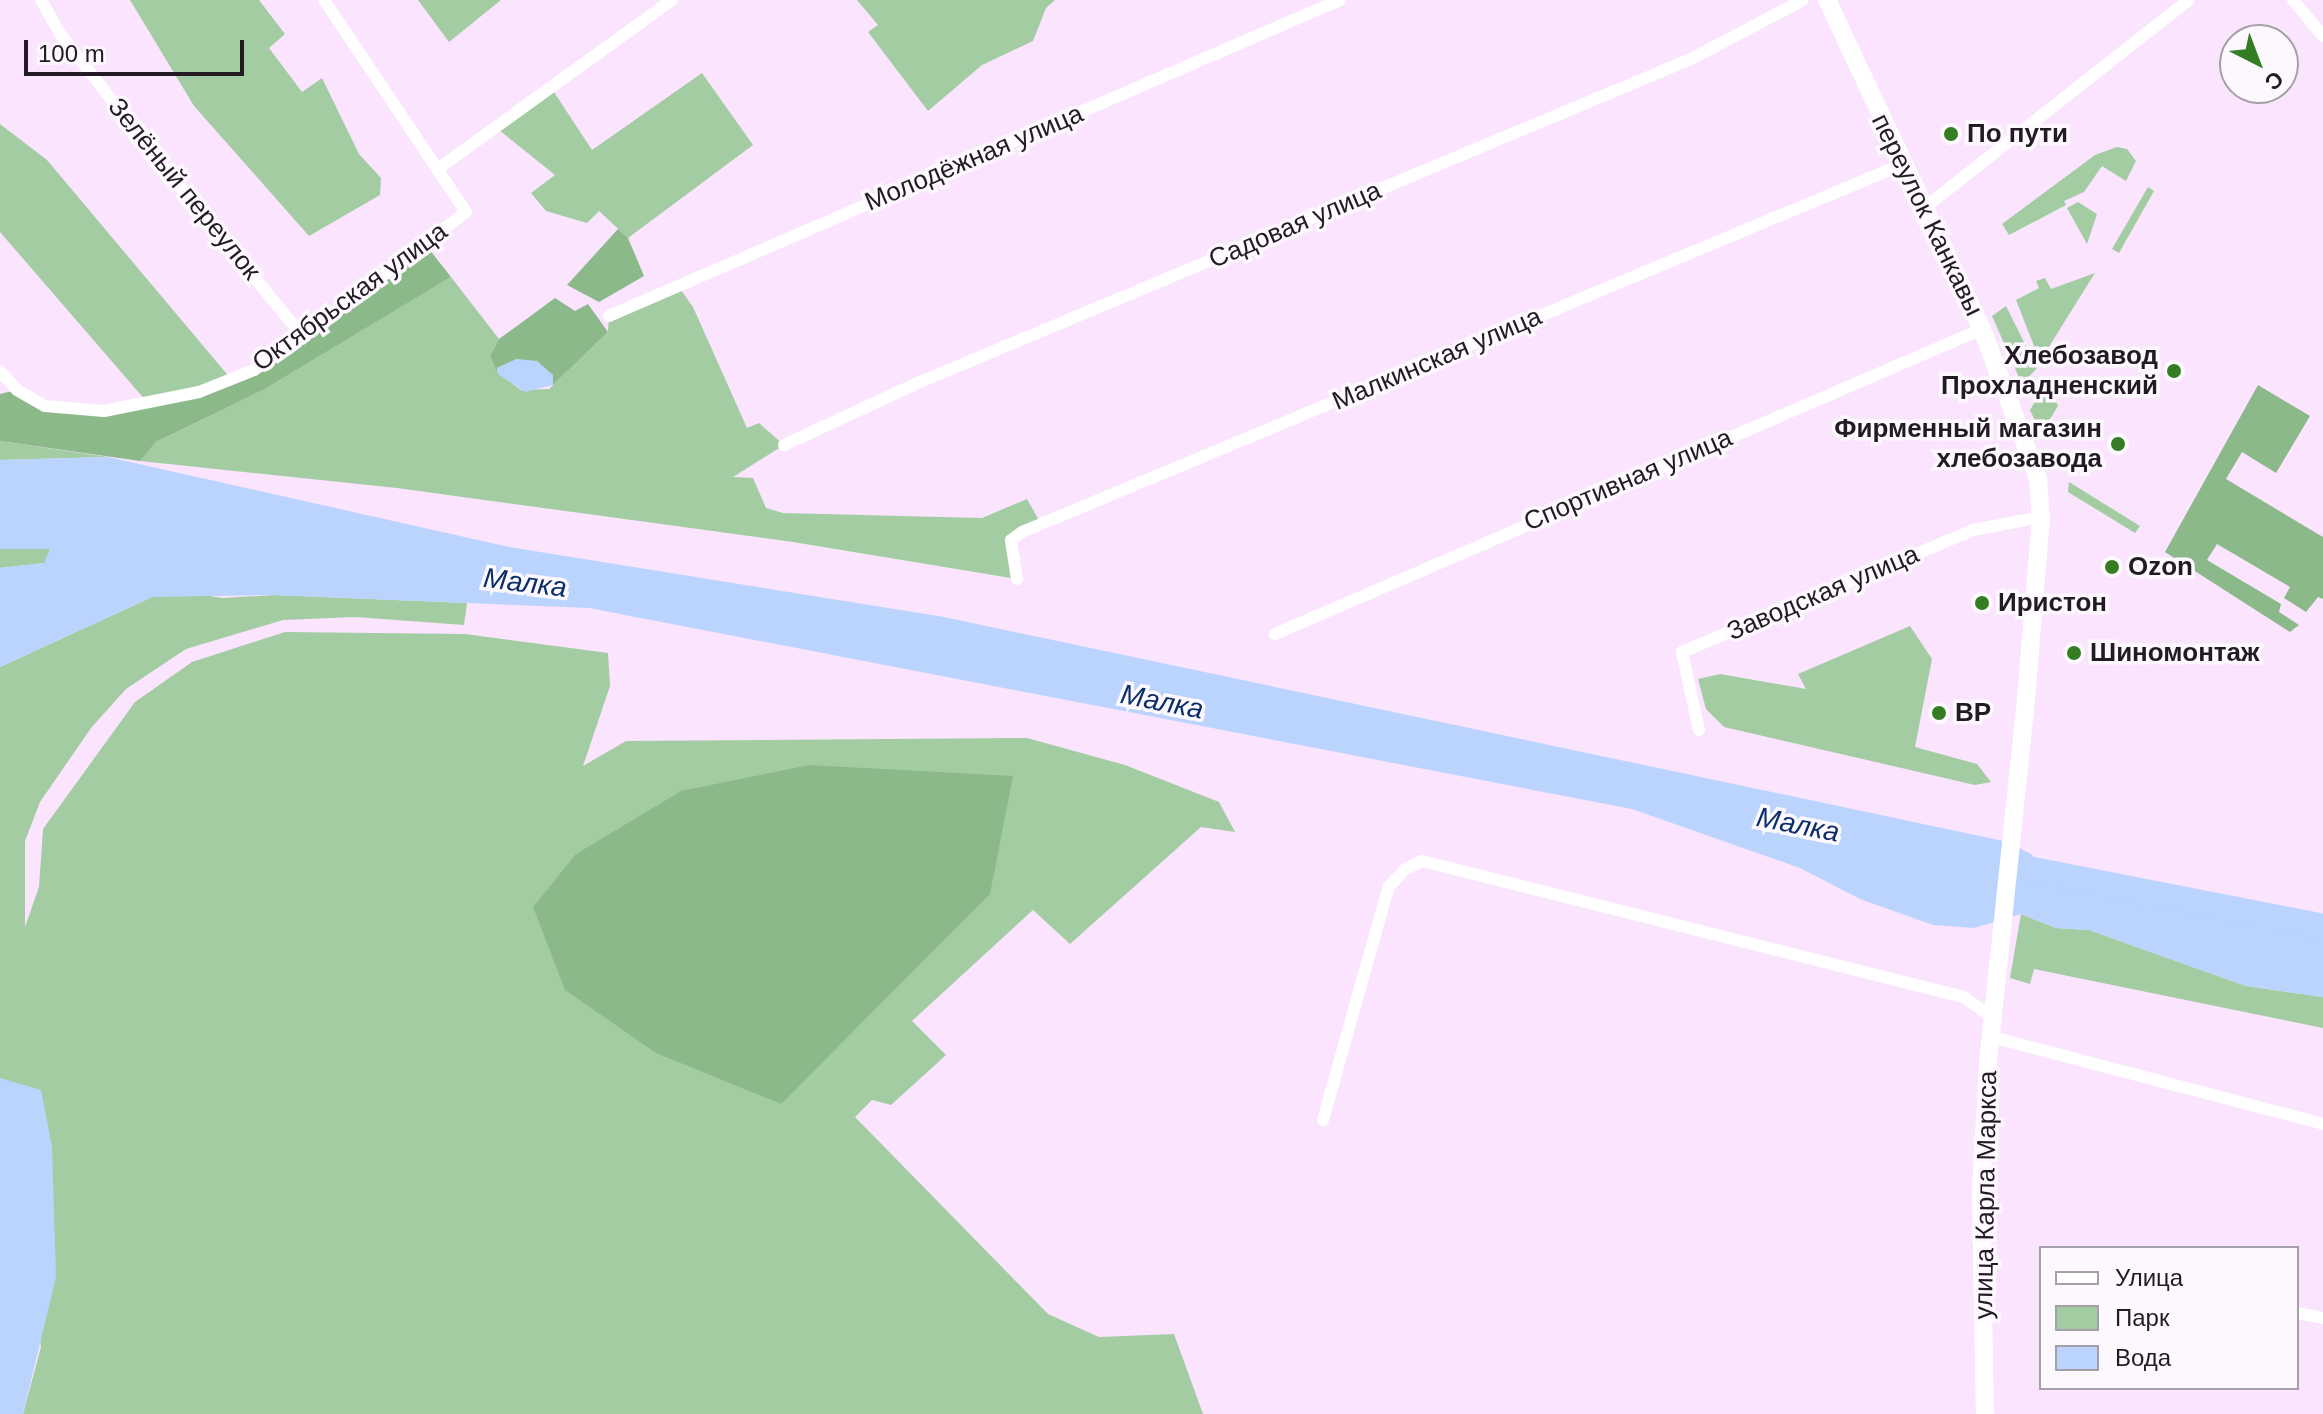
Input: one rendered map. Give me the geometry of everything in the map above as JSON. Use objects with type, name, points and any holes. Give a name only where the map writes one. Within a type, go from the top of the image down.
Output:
[{"type":"street","name":"Зелёный переулок","points":[[41,0],[61,35],[303,337]]},
{"type":"street","points":[[324,0],[439,168],[672,0]]},
{"type":"street","name":"Молодёжная улица","points":[[609,316],[1340,0]]},
{"type":"street","name":"Садовая улица","points":[[784,445],[913,385],[1680,64],[1803,0]]},
{"type":"street","name":"переулок Канкавы","points":[[1827,0],[1901,165],[1982,329],[2038,478],[2041,517],[1999,976]]},
{"type":"street","points":[[1923,209],[2189,0]]},
{"type":"street","points":[[2293,0],[2323,36]]},
{"type":"street","name":"Малкинская улица","points":[[1017,579],[1011,540],[1022,532],[1901,165]]},
{"type":"street","name":"Октябрьская улица","points":[[0,371],[17,390],[45,406],[104,411],[199,392],[254,370],[303,337],[466,212],[439,168]]},
{"type":"street","name":"Спортивная улица","points":[[1275,634],[1982,329]]},
{"type":"street","name":"Заводская улица","points":[[1699,730],[1682,652],[1973,530],[2041,517]]},
{"type":"street","points":[[1323,1120],[1388,888],[1404,870],[1422,861],[1606,903],[1964,997],[1993,1028],[2323,1124]]},
{"type":"street","name":"улица Карла Маркса","points":[[1985,1414],[1981,1191],[1999,976]]},
{"type":"street","points":[[2299,1313],[2323,1318]]},
{"type":"green space","points":[[130,0],[259,0],[285,34],[269,48],[302,92],[322,78],[359,154],[381,178],[380,195],[309,236],[194,106]]},
{"type":"green space","points":[[418,0],[501,0],[449,42]]},
{"type":"green space","points":[[857,0],[1055,0],[1046,8],[1033,41],[982,65],[928,111],[868,32],[878,25]]},
{"type":"green space","points":[[702,73],[753,145],[628,238],[599,211],[587,223],[546,211],[531,193],[555,175],[499,130],[550,86],[592,150]]},
{"type":"green space","points":[[0,124],[47,160],[231,379],[147,402],[0,232]]},
{"type":"green space","points":[[2117,147],[2127,149],[2136,161],[2126,181],[2102,166],[2084,192],[2009,235],[2002,224],[2095,155]]},
{"type":"green space","points":[[2148,187],[2154,191],[2119,253],[2112,249]]},
{"type":"green space","points":[[2078,202],[2097,214],[2087,244],[2067,208]]},
{"type":"green space","points":[[618,229],[628,238],[644,276],[599,302],[567,285]]},
{"type":"green space","points":[[425,244],[451,277],[265,389],[156,442],[140,461],[0,441],[0,394],[17,390],[45,406],[104,411],[199,392],[254,370]]},
{"type":"green space","points":[[2095,273],[2040,361],[2016,300],[2039,288],[2036,281],[2045,278],[2051,289]]},
{"type":"green space","points":[[451,277],[499,339],[490,356],[498,373],[521,390],[549,389],[608,332],[609,316],[678,286],[693,307],[747,428],[759,423],[784,445],[733,477],[753,478],[766,508],[783,513],[982,518],[1027,499],[1041,524],[1011,540],[1017,579],[793,542],[397,488],[140,461],[156,442],[265,389]]},
{"type":"green space","points":[[555,298],[575,311],[588,304],[608,332],[553,385],[553,375],[517,359],[497,368],[498,374],[490,356],[499,339]]},
{"type":"green space","points":[[2006,306],[2037,368],[2022,384],[1992,316]]},
{"type":"green space","points":[[2046,383],[2058,406],[2041,434],[2030,410]]},
{"type":"green space","points":[[2258,385],[2310,416],[2276,473],[2242,452],[2226,479],[2323,537],[2323,599],[2318,597],[2306,612],[2284,598],[2290,587],[2217,544],[2207,560],[2281,604],[2279,612],[2299,625],[2290,632],[2165,552]]},
{"type":"green space","points":[[0,441],[108,457],[0,460]]},
{"type":"green space","points":[[2069,482],[2140,526],[2135,533],[2068,492]]},
{"type":"green space","points":[[0,549],[51,549],[45,563],[0,568]]},
{"type":"green space","points":[[192,593],[222,598],[274,595],[467,603],[464,625],[355,617],[283,620],[186,649],[126,689],[91,728],[40,802],[25,841],[25,927],[39,887],[43,829],[135,702],[192,662],[285,632],[465,634],[608,653],[610,686],[583,766],[626,741],[1027,738],[1125,765],[1219,802],[1235,832],[1201,827],[1070,944],[1033,910],[912,1021],[946,1055],[891,1105],[872,1100],[855,1117],[1048,1314],[1099,1337],[1174,1334],[1203,1414],[23,1414],[41,1347],[0,1078],[0,667],[152,597]]},
{"type":"green space","points":[[1910,626],[1932,659],[1915,747],[1977,764],[1991,782],[1975,785],[1724,727],[1706,709],[1698,679],[1720,674],[1806,689],[1798,674]]},
{"type":"green space","points":[[809,765],[1013,776],[990,894],[781,1104],[656,1053],[565,990],[533,907],[576,854],[681,791]]},
{"type":"green space","points":[[2021,914],[2056,928],[2089,930],[2246,986],[2323,997],[2323,1028],[2034,969],[2030,984],[2010,978]]},
{"type":"water","points":[[517,359],[537,361],[553,375],[553,385],[525,392],[498,374],[497,368]]},
{"type":"water","points":[[108,457],[509,547],[944,617],[2008,842],[2031,854],[2047,872],[2323,927],[2323,997],[2246,986],[2089,930],[2056,928],[2021,914],[1974,928],[1933,925],[1860,899],[1800,868],[1632,809],[589,608],[274,595],[152,597],[0,667],[0,568],[44,563],[50,549],[0,549],[0,460]]},
{"type":"water","points":[[0,1078],[41,1090],[52,1147],[56,1277],[23,1414],[0,1414]]},
{"type":"waterway","name":"Малка","points":[[2013,866],[2323,927]]},
{"type":"place","name":"По пути","points":[[1951,134]]},
{"type":"place","name":"Хлебозавод Прохладненский","points":[[2174,371]]},
{"type":"place","name":"Фирменный магазин хлебозавода","points":[[2118,444]]},
{"type":"place","name":"Ozon","points":[[2112,567]]},
{"type":"place","name":"Иристон","points":[[1982,603]]},
{"type":"place","name":"Шиномонтаж","points":[[2074,653]]},
{"type":"place","name":"BP","points":[[1939,713]]}]
